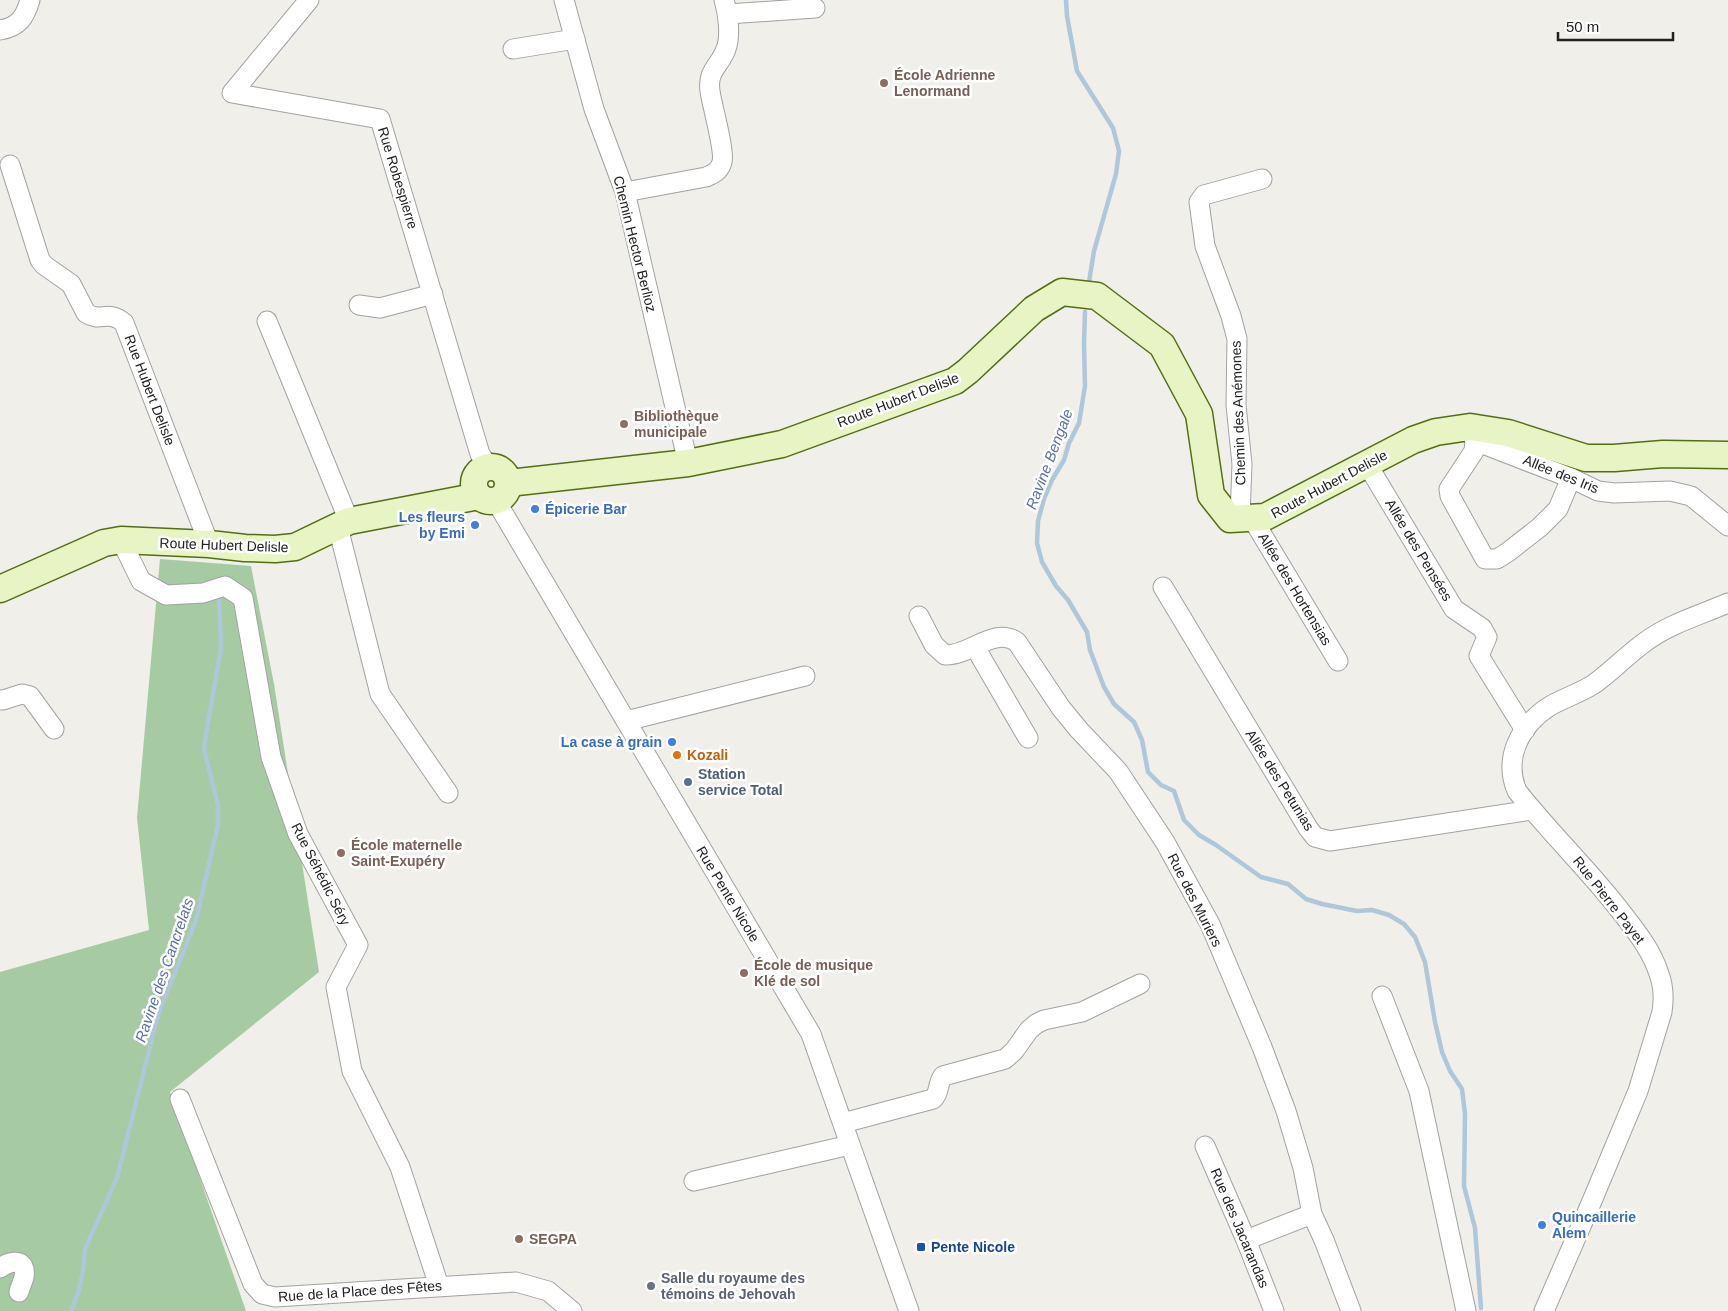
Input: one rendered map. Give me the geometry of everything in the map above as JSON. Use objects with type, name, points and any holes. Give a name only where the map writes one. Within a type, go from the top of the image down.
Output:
[{"type":"main road","name":"Route Hubert Delisle","points":[[0,590],[104,543],[121,540],[275,549],[295,547],[343,524],[493,487],[688,463],[782,444],[955,381],[1034,309],[1062,292],[1097,296],[1162,345],[1199,414],[1211,495],[1230,518],[1265,517],[1413,440],[1436,432],[1508,433],[1586,458],[1663,454],[1728,455]]},
{"type":"street","points":[[0,30],[14,26],[22,21],[26,15],[30,0]]},
{"type":"street","name":"Rue Robespierre","points":[[309,0],[232,93],[380,119],[480,454],[493,487]]},
{"type":"street","name":"Chemin Hector Berlioz","points":[[564,0],[594,109],[625,192],[688,463]]},
{"type":"street","points":[[625,192],[706,177],[714,174],[720,168],[723,156],[710,89],[710,74],[727,47],[726,7],[815,8]]},
{"type":"street","points":[[513,49],[574,39]]},
{"type":"street","name":"Rue Hubert Delisle","points":[[10,165],[40,260],[44,265],[71,284],[86,313],[90,316],[100,318],[112,315],[124,323],[209,544]]},
{"type":"street","name":"Chemin des Anémones","points":[[1246,518],[1236,405],[1237,339],[1231,316],[1205,246],[1199,202],[1204,195],[1262,179]]},
{"type":"street","points":[[358,305],[380,308],[433,294]]},
{"type":"street","points":[[268,321],[343,524],[380,694],[448,793]]},
{"type":"street","points":[[1472,434],[1473,455],[1449,489],[1450,496],[1486,559],[1496,559],[1508,552],[1540,527],[1558,509],[1571,478]]},
{"type":"street","name":"Allée des Iris","points":[[1472,434],[1598,491],[1677,492],[1697,500],[1728,526]]},
{"type":"street","name":"Allée des Pensées","points":[[1367,464],[1454,610],[1482,628],[1487,637],[1479,656],[1525,730]]},
{"type":"street","name":"Rue Pente Nicole","points":[[493,487],[626,721],[811,1034],[909,1311]]},
{"type":"street","name":"Allée des Hortensias","points":[[1246,518],[1338,660]]},
{"type":"street","name":"Rue Séhédic Séry","points":[[121,540],[141,581],[166,595],[203,593],[226,586],[243,598],[271,757],[298,834],[358,945],[336,987],[352,1071],[400,1167],[439,1286]]},
{"type":"street","name":"Allée des Petunias","points":[[1163,587],[1315,837],[1330,841],[1532,810]]},
{"type":"street","name":"Rue Pierre Payet","points":[[1544,1311],[1638,1091],[1650,1055],[1664,1001],[1663,988],[1652,956],[1634,928],[1609,896],[1517,791],[1511,772],[1511,759],[1517,743],[1536,716],[1551,706],[1588,688],[1605,676],[1644,642],[1657,634],[1728,604]]},
{"type":"street","name":"Rue des Muriers","points":[[919,616],[934,645],[945,655],[959,654],[1000,637],[1010,637],[1017,642],[1061,708],[1118,771],[1165,842],[1210,924],[1262,1047],[1304,1168],[1312,1214],[1351,1311]]},
{"type":"street","points":[[975,647],[1028,738]]},
{"type":"street","points":[[626,721],[805,676]]},
{"type":"street","points":[[0,700],[22,694],[30,696],[54,728]]},
{"type":"street","points":[[843,1123],[933,1099],[938,1093],[939,1081],[943,1076],[1005,1059],[1014,1052],[1029,1030],[1036,1024],[1044,1020],[1082,1012],[1140,984]]},
{"type":"street","points":[[1382,996],[1419,1091],[1466,1311]]},
{"type":"street","name":"Rue de la Place des Fêtes","points":[[180,1099],[253,1284],[262,1294],[275,1297],[516,1282],[548,1291],[572,1311]]},
{"type":"street","points":[[694,1182],[850,1145]]},
{"type":"street","name":"Rue des Jacarandas","points":[[1205,1146],[1246,1240],[1274,1311]]},
{"type":"street","points":[[1246,1240],[1312,1214]]},
{"type":"street","points":[[0,1268],[13,1261],[18,1262],[22,1266],[24,1275],[19,1292]]},
{"type":"green space","points":[[160,559],[251,566],[274,684],[319,972],[170,1092],[246,1311],[0,1311],[0,972],[149,930],[137,818]]},
{"type":"waterway","name":"Ravine Bengale","points":[[1066,0],[1077,71],[1113,128],[1119,151],[1116,174],[1094,251],[1089,282]]},
{"type":"waterway","name":"Ravine Bengale","points":[[1085,312],[1085,386],[1079,423],[1069,443],[1064,460],[1052,480],[1044,499],[1038,521],[1037,543],[1042,562],[1087,632],[1090,650],[1104,687],[1114,704],[1134,722],[1142,740],[1148,772],[1161,785],[1174,791],[1184,820],[1199,835],[1261,877],[1288,884],[1306,899],[1322,904],[1357,911],[1372,910],[1389,915],[1404,924],[1415,937],[1425,962],[1442,1052],[1450,1071],[1462,1089],[1465,1114],[1464,1186],[1475,1228],[1481,1308]]},
{"type":"waterway","name":"Ravine des Cancrelats","points":[[71,1311],[78,1293],[83,1271],[85,1249],[117,1178],[158,1015],[196,920],[218,825],[218,805],[204,749],[221,648],[219,598]]},
{"type":"place","name":"École Adrienne Lenormand","points":[[884,83]]},
{"type":"place","name":"Bibliothèque municipale","points":[[624,424]]},
{"type":"place","name":"Épicerie Bar","points":[[535,509]]},
{"type":"place","name":"Les fleurs by Emi","points":[[475,525]]},
{"type":"place","name":"La case à grain","points":[[672,742]]},
{"type":"place","name":"Kozali","points":[[677,755]]},
{"type":"place","name":"Station service Total","points":[[688,782]]},
{"type":"place","name":"École maternelle Saint-Exupéry","points":[[341,853]]},
{"type":"place","name":"École de musique Klé de sol","points":[[744,973]]},
{"type":"place","name":"Quincaillerie Alem","points":[[1542,1225]]},
{"type":"place","name":"SEGPA","points":[[519,1239]]},
{"type":"place","name":"Pente Nicole","points":[[921,1247]]},
{"type":"place","name":"Salle du royaume des témoins de Jehovah","points":[[651,1286]]}]
